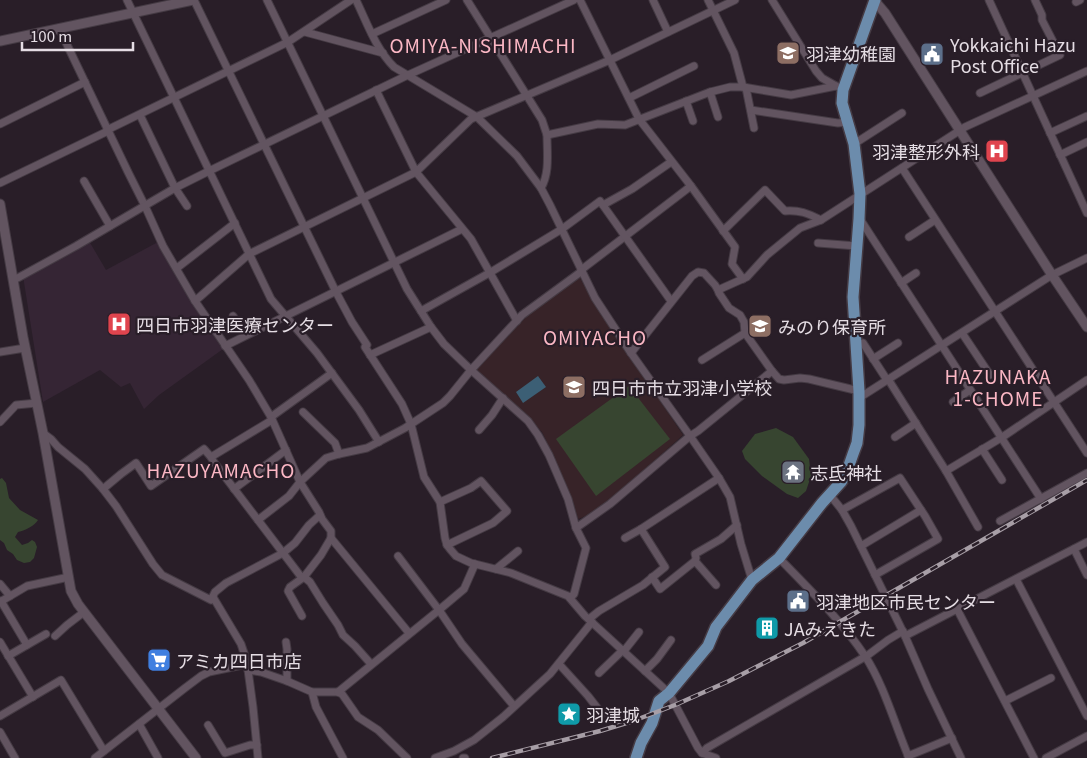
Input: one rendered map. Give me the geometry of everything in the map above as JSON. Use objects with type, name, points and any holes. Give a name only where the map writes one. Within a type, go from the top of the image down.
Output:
[{"type":"main road","points":[[636,758],[640,743],[652,723],[659,701],[669,693],[708,646],[716,627],[752,580],[779,558],[841,482],[846,474],[857,443],[859,394],[853,297],[860,194],[854,144],[839,88],[875,0]]},
{"type":"street","points":[[127,0],[271,299],[317,353],[359,410],[379,442]]},
{"type":"street","points":[[0,41],[194,0],[336,292],[367,345],[365,347],[402,404],[410,424],[424,478],[440,502],[447,545],[456,556],[475,564],[496,568],[520,576],[568,596],[591,621],[669,693],[698,748],[702,753],[716,758]]},
{"type":"street","points":[[267,0],[404,284],[444,344],[528,421],[549,455],[568,499],[576,528],[586,548],[574,594],[570,598]]},
{"type":"street","points":[[0,183],[288,42],[352,0]]},
{"type":"street","points":[[356,0],[382,53],[394,67],[477,117],[517,156],[541,188],[595,298],[730,497],[752,580]]},
{"type":"street","points":[[372,34],[446,0]]},
{"type":"street","points":[[467,0],[542,120],[547,135],[547,175],[541,188]]},
{"type":"street","points":[[14,280],[176,188],[210,171],[376,90],[574,0]]},
{"type":"street","points":[[580,0],[639,119],[735,247],[732,264],[743,279]]},
{"type":"street","points":[[653,0],[668,32]]},
{"type":"street","points":[[708,0],[734,52],[751,110],[754,128]]},
{"type":"street","points":[[195,301],[249,254],[416,172],[471,119],[610,60],[735,0]]},
{"type":"street","points":[[772,0],[816,71],[822,78],[839,88]]},
{"type":"street","points":[[875,0],[886,13],[1087,327]]},
{"type":"street","points":[[989,0],[1087,213]]},
{"type":"street","points":[[980,93],[1060,55],[1042,20],[1042,15],[1035,0]]},
{"type":"street","points":[[59,28],[160,240],[195,301],[249,380],[271,418],[300,482],[331,531],[331,538],[321,555],[303,578],[290,587],[288,591],[302,616]]},
{"type":"street","points":[[305,32],[382,53]]},
{"type":"street","points":[[629,98],[694,66]]},
{"type":"street","points":[[718,290],[747,277],[767,255],[800,228],[821,220],[961,130],[1087,71]]},
{"type":"street","points":[[0,124],[85,82]]},
{"type":"street","points":[[547,135],[598,124],[625,125],[710,92],[730,87],[744,87],[791,95],[839,88]]},
{"type":"street","points":[[376,90],[416,172],[471,239],[517,321]]},
{"type":"street","points":[[710,92],[718,116]]},
{"type":"street","points":[[686,101],[693,121]]},
{"type":"street","points":[[751,110],[838,123],[848,122]]},
{"type":"street","points":[[854,144],[902,113]]},
{"type":"street","points":[[140,114],[176,188],[187,206]]},
{"type":"street","points":[[1050,133],[1087,116]]},
{"type":"street","points":[[1060,154],[1087,142]]},
{"type":"street","points":[[603,205],[632,189],[671,162]]},
{"type":"street","points":[[902,168],[1087,453]]},
{"type":"street","points":[[84,181],[110,226]]},
{"type":"street","points":[[258,520],[289,496],[300,482],[326,458],[368,448],[394,435],[443,403],[517,321],[624,236],[691,186]]},
{"type":"street","points":[[723,231],[765,190],[785,211],[804,212],[821,220]]},
{"type":"street","points":[[421,311],[562,229],[600,201],[671,302]]},
{"type":"street","points":[[0,204],[71,591],[78,604],[196,758]]},
{"type":"street","points":[[859,219],[1041,499]]},
{"type":"street","points":[[909,237],[935,220]]},
{"type":"street","points":[[177,268],[235,223]]},
{"type":"street","points":[[225,346],[462,229]]},
{"type":"street","points":[[818,243],[857,246]]},
{"type":"street","points":[[631,353],[692,276],[698,272],[704,273],[715,285],[718,293],[729,308],[740,315],[744,322],[744,333],[779,379],[809,379],[859,394],[887,380],[1052,275],[1087,258]]},
{"type":"street","points":[[901,283],[916,273]]},
{"type":"street","points":[[233,316],[246,335]]},
{"type":"street","points":[[370,355],[431,327]]},
{"type":"street","points":[[702,360],[744,333]]},
{"type":"street","points":[[962,333],[990,374]]},
{"type":"street","points":[[863,342],[946,471],[978,527]]},
{"type":"street","points":[[873,359],[898,343]]},
{"type":"street","points":[[0,352],[25,348]]},
{"type":"street","points":[[576,528],[610,504],[690,436],[772,371]]},
{"type":"street","points":[[211,458],[271,418],[332,373]]},
{"type":"street","points":[[946,471],[1001,438],[1087,380]]},
{"type":"street","points":[[953,402],[970,390]]},
{"type":"street","points":[[479,430],[503,398]]},
{"type":"street","points":[[0,422],[16,405],[37,403]]},
{"type":"street","points":[[303,412],[335,444],[339,454]]},
{"type":"street","points":[[895,437],[916,423]]},
{"type":"street","points":[[43,433],[84,469],[103,489],[162,575],[211,600],[215,592],[226,583],[283,553],[320,515]]},
{"type":"street","points":[[103,489],[136,463],[151,486],[204,449],[283,553],[303,578],[310,582],[343,635],[371,664]]},
{"type":"street","points":[[982,449],[1002,480]]},
{"type":"street","points":[[234,489],[286,450]]},
{"type":"street","points":[[1000,521],[1087,474]]},
{"type":"street","points":[[625,538],[718,478]]},
{"type":"street","points":[[842,510],[900,478],[922,510],[938,539],[875,575]]},
{"type":"street","points":[[440,502],[471,488],[481,481],[507,511],[493,523],[447,545]]},
{"type":"street","points":[[830,495],[842,510],[861,546],[961,758]]},
{"type":"street","points":[[861,546],[922,510]]},
{"type":"street","points":[[716,585],[695,561],[695,554],[721,539],[737,526]]},
{"type":"street","points":[[435,758],[454,751],[474,740],[550,674],[599,611],[643,585],[665,567],[641,529]]},
{"type":"street","points":[[331,538],[409,633]]},
{"type":"street","points":[[702,753],[707,748],[865,656],[888,640],[957,609],[1087,542]]},
{"type":"street","points":[[1074,549],[1087,575]]},
{"type":"street","points":[[496,568],[518,551]]},
{"type":"street","points":[[398,556],[462,644],[514,706]]},
{"type":"street","points":[[779,558],[839,622],[865,656],[883,692],[909,757],[952,738]]},
{"type":"street","points":[[652,577],[660,589],[695,561]]},
{"type":"street","points":[[338,692],[464,590],[475,564]]},
{"type":"street","points":[[27,645],[1,601],[27,586],[69,577]]},
{"type":"street","points":[[1016,579],[1087,716]]},
{"type":"street","points":[[0,584],[10,596]]},
{"type":"street","points":[[213,597],[241,644],[247,667],[258,758]]},
{"type":"street","points":[[957,609],[1034,758]]},
{"type":"street","points":[[55,636],[84,612]]},
{"type":"street","points":[[599,673],[623,651],[639,632]]},
{"type":"street","points":[[8,656],[46,634]]},
{"type":"street","points":[[645,671],[671,640]]},
{"type":"street","points":[[0,642],[33,697]]},
{"type":"street","points":[[286,642],[287,681]]},
{"type":"street","points":[[559,664],[602,714]]},
{"type":"street","points":[[95,758],[104,754],[185,688],[209,672],[247,667],[312,692],[338,692],[342,694],[358,716],[378,730],[407,758]]},
{"type":"street","points":[[1005,701],[1051,678]]},
{"type":"street","points":[[0,716],[61,680],[104,754]]},
{"type":"street","points":[[312,692],[316,707],[343,758]]},
{"type":"street","points":[[139,724],[158,758]]},
{"type":"street","points":[[208,725],[225,753],[250,745],[257,745]]},
{"type":"street","points":[[0,732],[15,758]]},
{"type":"street","points":[[1046,758],[1087,736]]},
{"type":"shaded area","name":"四日市羽津医療センター","points":[[89,241],[106,270],[158,242],[223,349],[159,395],[144,409],[130,383],[121,387],[100,370],[43,402],[23,276]]},
{"type":"shaded area","name":"四日市市立羽津小学校","points":[[580,278],[599,310],[683,435],[624,488],[589,515],[578,519],[542,432],[516,405],[476,370],[540,304]]},
{"type":"green space","points":[[629,386],[670,439],[596,496],[556,439]]},
{"type":"green space","points":[[776,428],[793,437],[809,459],[811,476],[806,491],[798,498],[787,494],[762,476],[745,459],[742,451],[755,434]]},
{"type":"green space","points":[[2,478],[6,483],[9,498],[20,510],[38,520],[30,528],[18,532],[15,537],[22,545],[32,540],[35,542],[37,547],[34,558],[30,562],[24,563],[17,560],[0,540],[0,479]]},
{"type":"water","points":[[538,376],[546,387],[523,403],[516,392]]},
{"type":"railway","points":[[492,758],[633,721],[729,681],[803,643],[1087,480]]},
{"type":"place","name":"羽津幼稚園","points":[[788,53]]},
{"type":"place","name":"Yokkaichi Hazu Post Office","points":[[932,54]]},
{"type":"place","name":"羽津整形外科","points":[[997,151]]},
{"type":"place","name":"四日市羽津医療センター","points":[[119,324]]},
{"type":"place","name":"みのり保育所","points":[[760,326]]},
{"type":"place","name":"四日市市立羽津小学校","points":[[574,387]]},
{"type":"place","name":"志氐神社","points":[[793,472]]},
{"type":"place","name":"羽津地区市民センター","points":[[798,601]]},
{"type":"place","name":"JAみえきた","points":[[767,628]]},
{"type":"place","name":"アミカ四日市店","points":[[159,660]]},
{"type":"place","name":"羽津城","points":[[569,714]]},
{"type":"district","name":"OMIYA-NISHIMACHI","points":[[483,44]]},
{"type":"district","name":"OMIYACHO","points":[[595,336]]},
{"type":"district","name":"HAZUNAKA 1-CHOME","points":[[998,386]]},
{"type":"district","name":"HAZUYAMACHO","points":[[221,469]]}]
